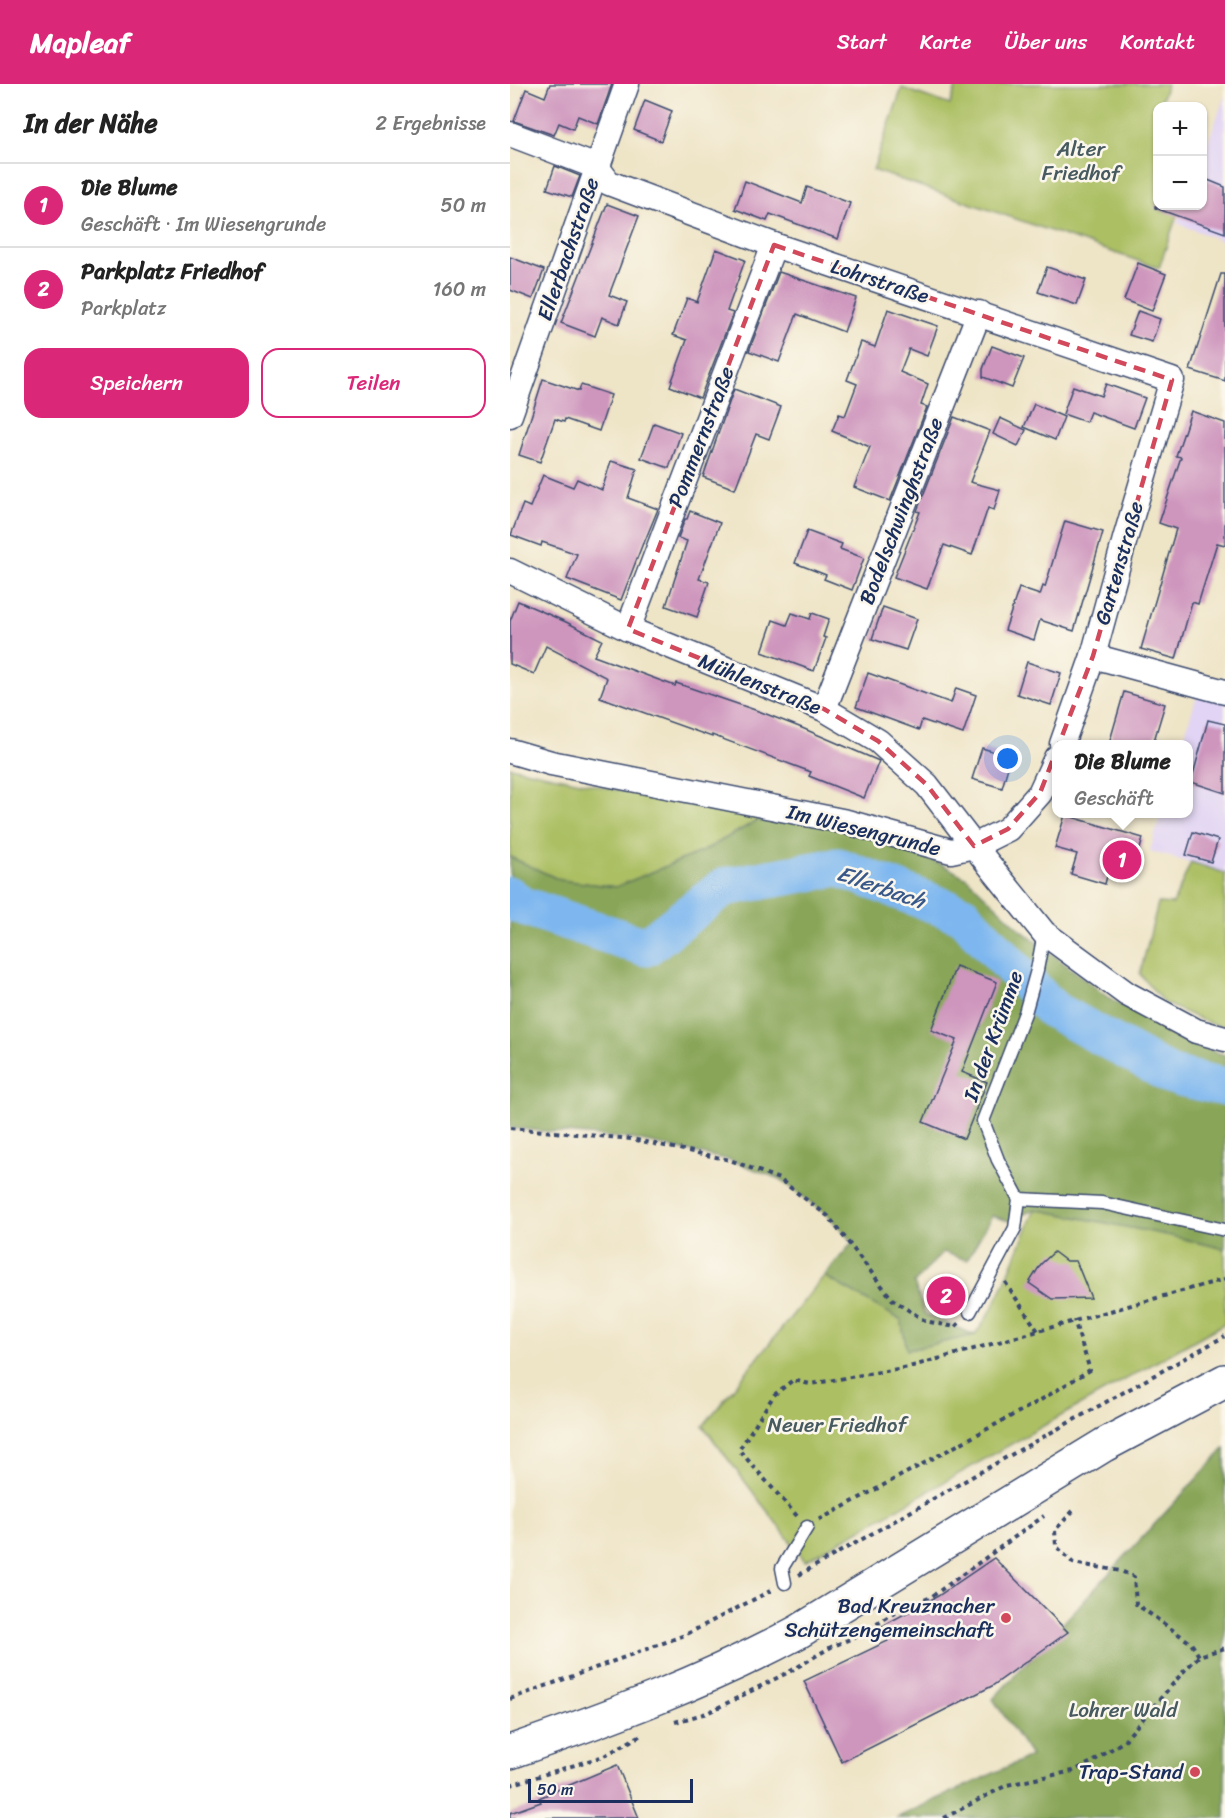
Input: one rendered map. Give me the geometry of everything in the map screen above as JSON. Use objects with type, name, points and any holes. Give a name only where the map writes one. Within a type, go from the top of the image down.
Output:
[{"type":"main road","points":[[510,1752],[655,1697],[755,1655],[798,1632],[1094,1450],[1225,1381]]},
{"type":"street","name":"Ellerbachstraße","points":[[510,415],[627,84]]},
{"type":"street","points":[[510,134],[597,167]]},
{"type":"street","name":"Lohrstraße","points":[[597,167],[609,183],[774,245],[1172,380]]},
{"type":"street","name":"Pommernstraße","points":[[628,629],[774,245]]},
{"type":"street","name":"Bodelschwinghstraße","points":[[824,709],[979,314]]},
{"type":"street","name":"Gartenstraße","points":[[1063,740],[1093,656],[1172,380]]},
{"type":"street","name":"Mühlenstraße","points":[[510,571],[628,629],[824,709],[878,741],[927,785],[974,846]]},
{"type":"street","points":[[1093,656],[1225,692]]},
{"type":"street","name":"Im Wiesengrunde","points":[[510,751],[551,763],[848,822],[951,852],[974,846]]},
{"type":"street","points":[[1052,767],[1040,793],[1008,830],[974,846],[1044,933],[1127,994],[1196,1031],[1225,1039]]},
{"type":"lane","name":"In der Krümme","points":[[1019,1199],[998,1160],[983,1121],[1025,1013],[1044,933]]},
{"type":"lane","points":[[970,1312],[1016,1228],[1019,1199],[1102,1203],[1225,1230]]},
{"type":"lane","points":[[785,1583],[782,1568],[807,1527]]},
{"type":"path","points":[[510,1128],[632,1139],[730,1160],[780,1179],[828,1216],[892,1299],[925,1321],[955,1327],[970,1312]]},
{"type":"path","points":[[1074,1320],[1090,1370],[1039,1401],[807,1527],[739,1450],[774,1395],[793,1380],[810,1384],[909,1367],[1038,1330],[1074,1320],[1225,1279]]},
{"type":"path","points":[[1005,1282],[1038,1330]]},
{"type":"path","points":[[510,1699],[684,1635],[785,1583],[1225,1336]]},
{"type":"path","points":[[1073,1511],[1055,1530],[1056,1546],[1073,1563],[1121,1571],[1134,1577],[1136,1604],[1191,1643],[1199,1656]]},
{"type":"path","points":[[944,1818],[1007,1785],[1073,1771],[1100,1757],[1124,1741],[1199,1656],[1225,1648]]},
{"type":"highlighted area","points":[[774,245],[1172,380],[1093,656],[1040,793],[1008,829],[974,846],[927,785],[878,741],[824,709],[628,629]]},
{"type":"shaded area","points":[[1225,96],[1225,242],[1177,223],[1182,210],[1207,210],[1207,145]]},
{"type":"shaded area","points":[[1203,676],[1225,683],[1225,873],[1150,851],[1160,818],[1193,818],[1193,740],[1183,740]]},
{"type":"green space","name":"Alter Friedhof","points":[[957,84],[1167,84],[1160,102],[1153,102],[1153,210],[1179,210],[1159,268],[873,170],[902,88],[950,105]]},
{"type":"green space","points":[[510,767],[622,791],[786,809],[758,820],[703,851],[616,887],[560,880],[510,857]]},
{"type":"green space","points":[[799,813],[893,845],[941,864],[967,878],[1021,930],[1106,996],[1186,1042],[1225,1055],[1225,1249],[1172,1236],[1035,1209],[1009,1221],[992,1216],[967,1260],[943,1252],[914,1283],[925,1314],[975,1335],[907,1350],[901,1320],[824,1276],[853,1242],[828,1216],[780,1179],[730,1160],[632,1139],[510,1128],[510,857],[560,880],[616,887],[703,851],[758,820]]},
{"type":"green space","points":[[1191,862],[1225,873],[1225,1027],[1209,1023],[1164,1003],[1140,974],[1158,903],[1173,904]]},
{"type":"green space","name":"Neuer Friedhof","points":[[1035,1209],[1172,1236],[1225,1249],[1225,1323],[805,1561],[703,1426],[824,1276],[901,1320],[908,1350],[975,1335],[991,1311],[1005,1282]]},
{"type":"green space","name":"Lohrer Wald","points":[[1225,1448],[1225,1818],[896,1818],[1031,1756],[993,1699]]},
{"type":"building","points":[[550,84],[612,84],[598,124],[578,116],[573,129],[559,123],[554,135],[514,121],[526,89],[545,97]]},
{"type":"building","points":[[645,100],[672,111],[661,141],[634,130]]},
{"type":"building","points":[[555,166],[580,176],[572,197],[547,189]]},
{"type":"building","points":[[1207,180],[1225,187],[1225,233],[1161,210],[1207,210]]},
{"type":"building","points":[[745,181],[802,203],[807,187],[850,203],[838,239],[770,214],[767,221],[735,209]]},
{"type":"building","points":[[607,204],[639,216],[609,295],[627,302],[619,324],[602,317],[595,336],[561,323]]},
{"type":"building","points":[[716,249],[745,260],[727,311],[733,313],[700,398],[670,386],[687,340],[673,335],[687,298],[697,302]]},
{"type":"building","points":[[510,257],[544,270],[533,299],[510,290]]},
{"type":"building","points":[[1138,263],[1166,274],[1152,311],[1124,300]]},
{"type":"building","points":[[1047,267],[1086,280],[1077,305],[1038,292]]},
{"type":"building","points":[[779,272],[856,298],[844,332],[797,314],[779,362],[749,351]]},
{"type":"building","points":[[1221,274],[1225,274],[1225,381],[1190,370]]},
{"type":"building","points":[[888,309],[938,326],[927,356],[909,349],[900,372],[928,384],[921,405],[927,407],[890,501],[854,487],[870,447],[832,431],[839,414],[845,416],[857,384],[847,380],[861,342],[875,347]]},
{"type":"building","points":[[1138,311],[1160,319],[1152,342],[1129,335]]},
{"type":"building","points":[[992,346],[1024,358],[1012,388],[983,377],[983,369]]},
{"type":"building","points":[[543,379],[579,391],[581,385],[611,395],[599,431],[565,419],[564,422],[555,419],[540,462],[519,455]]},
{"type":"building","points":[[1106,384],[1145,398],[1134,428],[1090,412],[1086,422],[1063,414],[1073,386],[1101,396]]},
{"type":"building","points":[[734,389],[781,407],[769,439],[756,434],[735,489],[703,477]]},
{"type":"building","points":[[1034,404],[1064,417],[1055,440],[1024,427]]},
{"type":"building","points":[[1191,411],[1225,423],[1225,545],[1217,543],[1198,604],[1192,602],[1176,659],[1141,649],[1176,529],[1159,523],[1181,457],[1176,456]]},
{"type":"building","points":[[954,417],[990,431],[970,482],[1000,490],[994,510],[988,508],[972,555],[944,545],[927,589],[894,577]]},
{"type":"building","points":[[1000,418],[1026,430],[1018,446],[993,434]]},
{"type":"building","points":[[654,423],[681,433],[669,468],[641,458]]},
{"type":"building","points":[[611,461],[637,469],[628,498],[658,509],[621,600],[567,579],[577,554],[542,542],[541,546],[511,535],[523,504],[530,507],[543,475],[573,487],[577,479],[602,490]]},
{"type":"building","points":[[690,511],[720,523],[699,579],[709,582],[697,617],[666,606],[687,541],[678,538]]},
{"type":"building","points":[[1065,521],[1103,532],[1074,631],[1040,620],[1034,640],[1005,630],[1019,588],[1040,595],[1043,586],[1045,587]]},
{"type":"building","points":[[807,531],[842,544],[840,549],[864,558],[852,590],[824,579],[826,575],[795,563]]},
{"type":"building","points":[[518,601],[602,640],[594,656],[675,686],[676,683],[761,712],[879,761],[864,798],[809,776],[811,772],[600,697],[607,678],[546,646],[534,674],[510,664],[510,621]]},
{"type":"building","points":[[883,607],[917,619],[906,650],[872,639]]},
{"type":"building","points":[[792,613],[810,619],[812,613],[829,619],[823,637],[826,638],[814,671],[762,652],[773,620],[787,625]]},
{"type":"building","points":[[1027,662],[1061,673],[1051,705],[1017,694]]},
{"type":"building","points":[[868,673],[951,703],[956,688],[976,695],[963,734],[922,720],[919,730],[856,707]]},
{"type":"building","points":[[1124,692],[1165,704],[1154,740],[1110,740]]},
{"type":"building","points":[[1208,720],[1225,724],[1225,793],[1193,783],[1193,775]]},
{"type":"building","points":[[982,748],[1011,757],[1002,788],[972,779]]},
{"type":"building","points":[[1064,818],[1075,818],[1143,838],[1134,871],[1110,864],[1105,884],[1071,874],[1077,854],[1055,848]]},
{"type":"building","points":[[1193,832],[1218,840],[1211,862],[1186,855]]},
{"type":"building","points":[[956,966],[997,982],[962,1072],[987,1082],[964,1139],[923,1122],[957,1040],[931,1030]]},
{"type":"building","points":[[1054,1252],[1066,1261],[1076,1261],[1091,1298],[1052,1299],[1029,1283],[1041,1264]]},
{"type":"building","points":[[994,1558],[1068,1632],[992,1686],[842,1762],[804,1681],[888,1641],[882,1626],[938,1596]]},
{"type":"building","points":[[617,1765],[639,1818],[510,1818],[510,1813],[541,1802],[539,1798]]},
{"type":"waterway","name":"Ellerbach","points":[[510,896],[520,905],[646,947],[724,887],[838,867],[963,915],[1052,1009],[1171,1075],[1225,1087]]},
{"type":"place","name":"Die Blume","points":[[1122,860]]},
{"type":"place","name":"Parkplatz Friedhof","points":[[946,1296]]},
{"type":"place","name":"Bad Kreuznacher Schützengemeinschaft","points":[[1006,1618]]},
{"type":"place","name":"Trap-Stand","points":[[1195,1772]]}]
